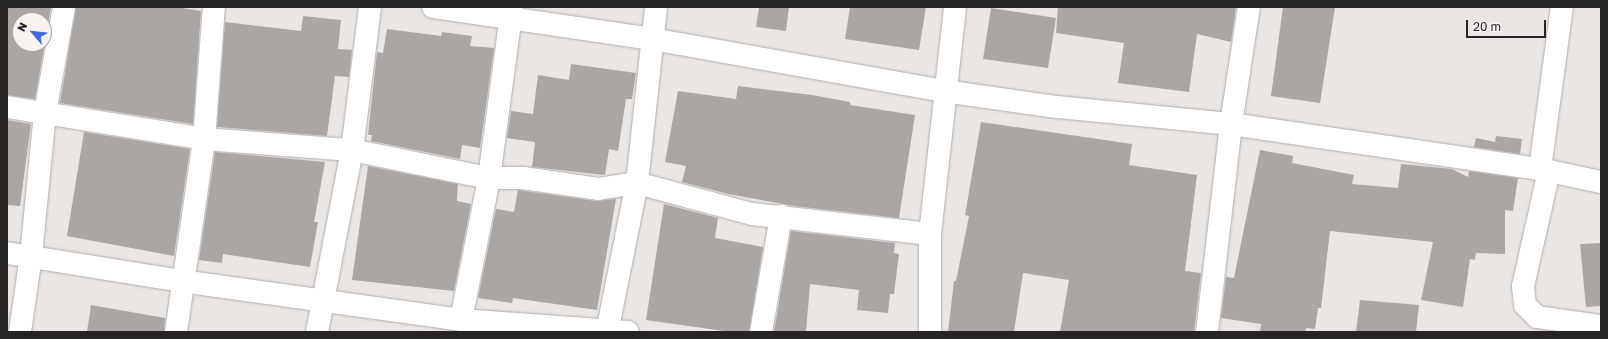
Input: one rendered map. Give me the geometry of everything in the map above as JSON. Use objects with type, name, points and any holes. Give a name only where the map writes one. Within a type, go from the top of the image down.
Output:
[{"type":"street","points":[[20,332],[31,256],[45,113],[64,7]]},
{"type":"street","points":[[176,332],[181,281],[204,139],[214,7]]},
{"type":"street","points":[[317,332],[352,150],[370,7]]},
{"type":"street","points":[[433,7],[512,13],[944,91],[1057,107],[1231,124],[1544,170],[1601,182]]},
{"type":"street","points":[[7,253],[323,302],[461,320],[614,331],[637,183],[656,7]]},
{"type":"street","points":[[930,332],[930,234],[944,91],[955,7]]},
{"type":"street","points":[[1207,332],[1231,124],[1249,7]]},
{"type":"street","points":[[1562,7],[1544,170],[1523,286],[1525,305],[1537,317],[1601,326]]},
{"type":"street","points":[[461,320],[489,178],[512,13]]},
{"type":"street","points":[[7,107],[204,139],[352,150],[489,178],[523,178],[598,189],[637,183],[752,214],[781,216],[930,234]]},
{"type":"street","points":[[761,332],[781,216]]},
{"type":"building","points":[[7,7],[51,7],[50,12],[12,12],[12,52],[43,52],[35,99],[7,95]]},
{"type":"building","points":[[76,7],[176,7],[201,11],[193,124],[60,103]]},
{"type":"building","points":[[759,7],[789,7],[786,31],[756,27]]},
{"type":"building","points":[[850,7],[926,7],[919,50],[845,39]]},
{"type":"building","points":[[1058,7],[1236,7],[1231,42],[1197,34],[1189,92],[1118,83],[1124,43],[1056,33]]},
{"type":"building","points":[[1283,7],[1335,7],[1320,103],[1271,96]]},
{"type":"building","points":[[991,8],[1056,18],[1048,68],[983,59]]},
{"type":"building","points":[[303,16],[341,20],[338,49],[352,50],[349,77],[335,76],[327,136],[217,127],[225,22],[301,31]]},
{"type":"building","points":[[387,29],[441,36],[442,32],[472,36],[470,46],[494,48],[480,148],[462,145],[460,159],[371,141],[372,135],[368,135],[377,52],[383,53]]},
{"type":"building","points":[[571,64],[636,73],[632,99],[626,99],[618,151],[609,149],[605,175],[532,167],[535,142],[507,138],[511,111],[533,114],[538,75],[569,80]]},
{"type":"building","points":[[738,86],[812,95],[850,102],[850,105],[915,115],[899,218],[794,206],[728,194],[682,182],[686,166],[665,162],[678,91],[736,99]]},
{"type":"building","points":[[7,120],[31,124],[20,206],[7,205]]},
{"type":"building","points":[[981,122],[1132,144],[1129,165],[1197,175],[1185,271],[1201,273],[1194,332],[1060,332],[1069,280],[1023,273],[1014,332],[948,332],[954,281],[956,281],[969,216],[965,215]]},
{"type":"building","points":[[84,132],[190,149],[174,256],[67,236]]},
{"type":"building","points":[[1496,136],[1522,139],[1520,154],[1474,147],[1476,138],[1495,142]]},
{"type":"building","points":[[1260,150],[1293,156],[1292,163],[1354,175],[1352,184],[1398,188],[1401,164],[1452,169],[1468,177],[1469,171],[1518,178],[1513,211],[1505,210],[1505,254],[1476,253],[1475,260],[1470,259],[1463,307],[1421,300],[1433,242],[1330,231],[1321,308],[1318,308],[1315,329],[1306,328],[1305,332],[1260,332],[1261,324],[1221,318],[1226,277],[1234,278]]},
{"type":"building","points":[[215,152],[325,162],[314,222],[318,222],[310,267],[223,254],[222,263],[199,260]]},
{"type":"building","points":[[368,166],[458,184],[457,201],[471,204],[454,291],[352,280]]},
{"type":"building","points":[[518,190],[596,201],[616,199],[597,310],[513,298],[512,303],[478,298],[496,209],[514,212]]},
{"type":"building","points":[[664,204],[718,218],[715,238],[763,247],[749,332],[731,332],[646,320]]},
{"type":"building","points":[[791,231],[895,243],[894,253],[899,254],[894,294],[890,294],[888,313],[857,310],[859,290],[810,284],[806,332],[774,332]]},
{"type":"building","points":[[1601,243],[1601,306],[1586,307],[1580,244]]},
{"type":"building","points":[[1360,300],[1419,305],[1416,332],[1356,332]]},
{"type":"building","points":[[91,305],[165,318],[164,332],[87,332]]}]
